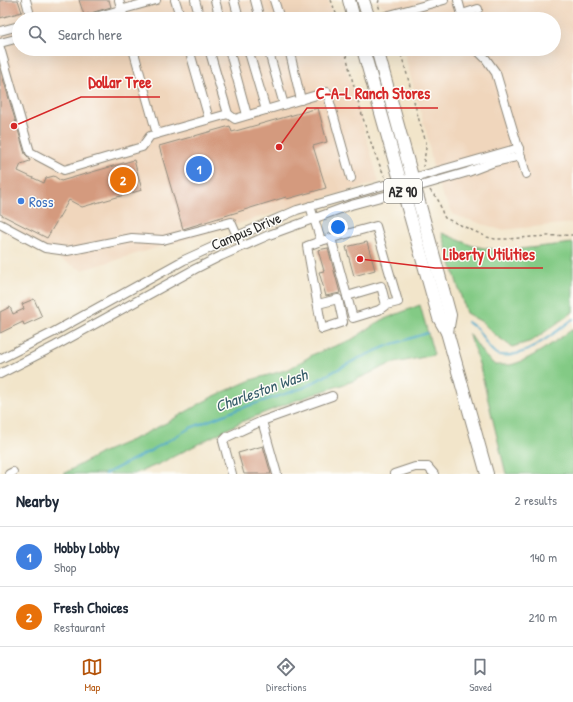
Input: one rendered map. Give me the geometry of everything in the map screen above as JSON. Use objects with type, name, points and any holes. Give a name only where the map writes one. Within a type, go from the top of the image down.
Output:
[{"type":"highway","points":[[349,0],[352,12]]},
{"type":"highway","points":[[363,0],[367,12]]},
{"type":"highway","name":"AZ 90","points":[[365,56],[440,318],[447,332],[487,474]]},
{"type":"highway","name":"AZ 90","points":[[379,56],[420,181],[450,315],[447,332]]},
{"type":"street","points":[[26,0],[29,12]]},
{"type":"street","points":[[118,0],[122,10]]},
{"type":"street","points":[[114,12],[156,0]]},
{"type":"street","points":[[175,0],[179,12]]},
{"type":"street","points":[[195,0],[198,12]]},
{"type":"street","points":[[215,0],[218,12]]},
{"type":"street","points":[[234,0],[237,12]]},
{"type":"street","points":[[255,0],[258,12]]},
{"type":"street","points":[[274,0],[278,12]]},
{"type":"street","points":[[400,12],[444,0]]},
{"type":"street","points":[[458,0],[462,12]]},
{"type":"street","points":[[474,12],[478,10]]},
{"type":"street","points":[[0,31],[12,28]]},
{"type":"street","points":[[0,43],[12,40]]},
{"type":"street","points":[[0,48],[30,152],[64,170],[142,147],[150,136],[228,114]]},
{"type":"street","points":[[135,56],[157,134]]},
{"type":"street","points":[[191,56],[209,119]]},
{"type":"street","points":[[211,56],[228,114],[235,118],[327,92],[351,178]]},
{"type":"street","points":[[231,56],[247,115]]},
{"type":"street","points":[[250,56],[266,110]]},
{"type":"street","points":[[270,56],[284,105]]},
{"type":"street","points":[[291,56],[300,100]]},
{"type":"street","points":[[483,56],[494,68],[496,73],[526,174]]},
{"type":"street","name":"Campus Drive","points":[[0,374],[242,246],[402,186],[520,152]]},
{"type":"street","name":"Campus Drive","points":[[0,359],[52,333],[184,260],[297,210],[388,184],[402,186]]},
{"type":"street","points":[[310,206],[321,241]]},
{"type":"street","points":[[0,224],[45,248],[66,251],[132,238],[163,240],[230,222],[242,246]]},
{"type":"street","points":[[318,304],[307,246],[331,238],[376,226],[398,302],[353,318],[331,238]]},
{"type":"street","points":[[347,296],[392,283]]},
{"type":"street","points":[[381,286],[386,305]]},
{"type":"street","points":[[232,474],[223,441],[227,437],[262,421],[332,396]]},
{"type":"street","points":[[262,421],[277,474]]},
{"type":"street","points":[[394,474],[415,468],[428,467],[434,474]]},
{"type":"path","points":[[331,0],[335,12]]},
{"type":"path","points":[[346,56],[351,77],[370,139],[388,184]]},
{"type":"path","points":[[401,56],[426,142],[420,181],[432,194],[438,198],[444,218],[487,237],[506,239],[573,235]]},
{"type":"shaded area","points":[[0,0],[328,0],[331,12],[12,12],[12,56],[343,56],[379,182],[82,270],[0,230]]},
{"type":"shaded area","points":[[375,0],[573,0],[573,223],[501,230],[454,215],[442,194],[432,163],[428,139],[405,56],[561,56],[561,12],[386,12],[385,7]]},
{"type":"green space","points":[[442,233],[473,246],[502,251],[573,243],[573,312],[532,341],[512,347],[494,334],[482,322],[466,313]]},
{"type":"green space","points":[[420,305],[434,355],[390,364],[353,381],[294,401],[241,422],[159,464],[134,474],[63,474],[101,453],[168,422],[212,397],[251,380],[289,369],[314,354],[351,340],[382,320]]},
{"type":"green space","points":[[573,329],[573,474],[506,474],[480,367],[469,333],[484,355],[495,365],[510,365],[518,363],[534,355]]},
{"type":"building","points":[[0,0],[18,0],[22,12],[12,12],[12,15],[0,18]]},
{"type":"building","points":[[79,0],[109,0],[111,7],[94,12],[83,12]]},
{"type":"building","points":[[0,68],[25,154],[30,161],[21,164],[18,171],[44,183],[46,178],[54,176],[61,181],[134,160],[142,190],[82,207],[69,200],[47,238],[0,214]]},
{"type":"building","points":[[318,108],[327,142],[313,146],[326,188],[287,199],[286,197],[183,229],[159,146],[230,126],[232,132]]},
{"type":"building","points":[[367,242],[375,270],[354,276],[346,247]]},
{"type":"building","points":[[328,248],[340,293],[326,296],[319,272],[324,271],[318,250]]},
{"type":"building","points":[[34,299],[42,317],[24,325],[23,322],[0,333],[0,312],[10,307],[13,314],[24,309],[22,304]]},
{"type":"building","points":[[263,446],[271,474],[244,474],[238,453]]},
{"type":"waterway","points":[[467,322],[478,330],[486,344],[495,353],[505,356],[517,354],[534,347],[573,319]]},
{"type":"waterway","name":"Charleston Wash","points":[[105,474],[152,450],[190,428],[239,409],[303,388],[357,359],[387,346],[427,333]]},
{"type":"place","name":"Dollar Tree","points":[[14,126]]},
{"type":"place","name":"C-A-L Ranch Stores","points":[[279,147]]},
{"type":"place","name":"Hobby Lobby","points":[[199,169]]},
{"type":"place","name":"Fresh Choices","points":[[123,180]]},
{"type":"place","name":"Ross","points":[[21,201]]},
{"type":"place","name":"Liberty Utilities","points":[[360,259]]}]
